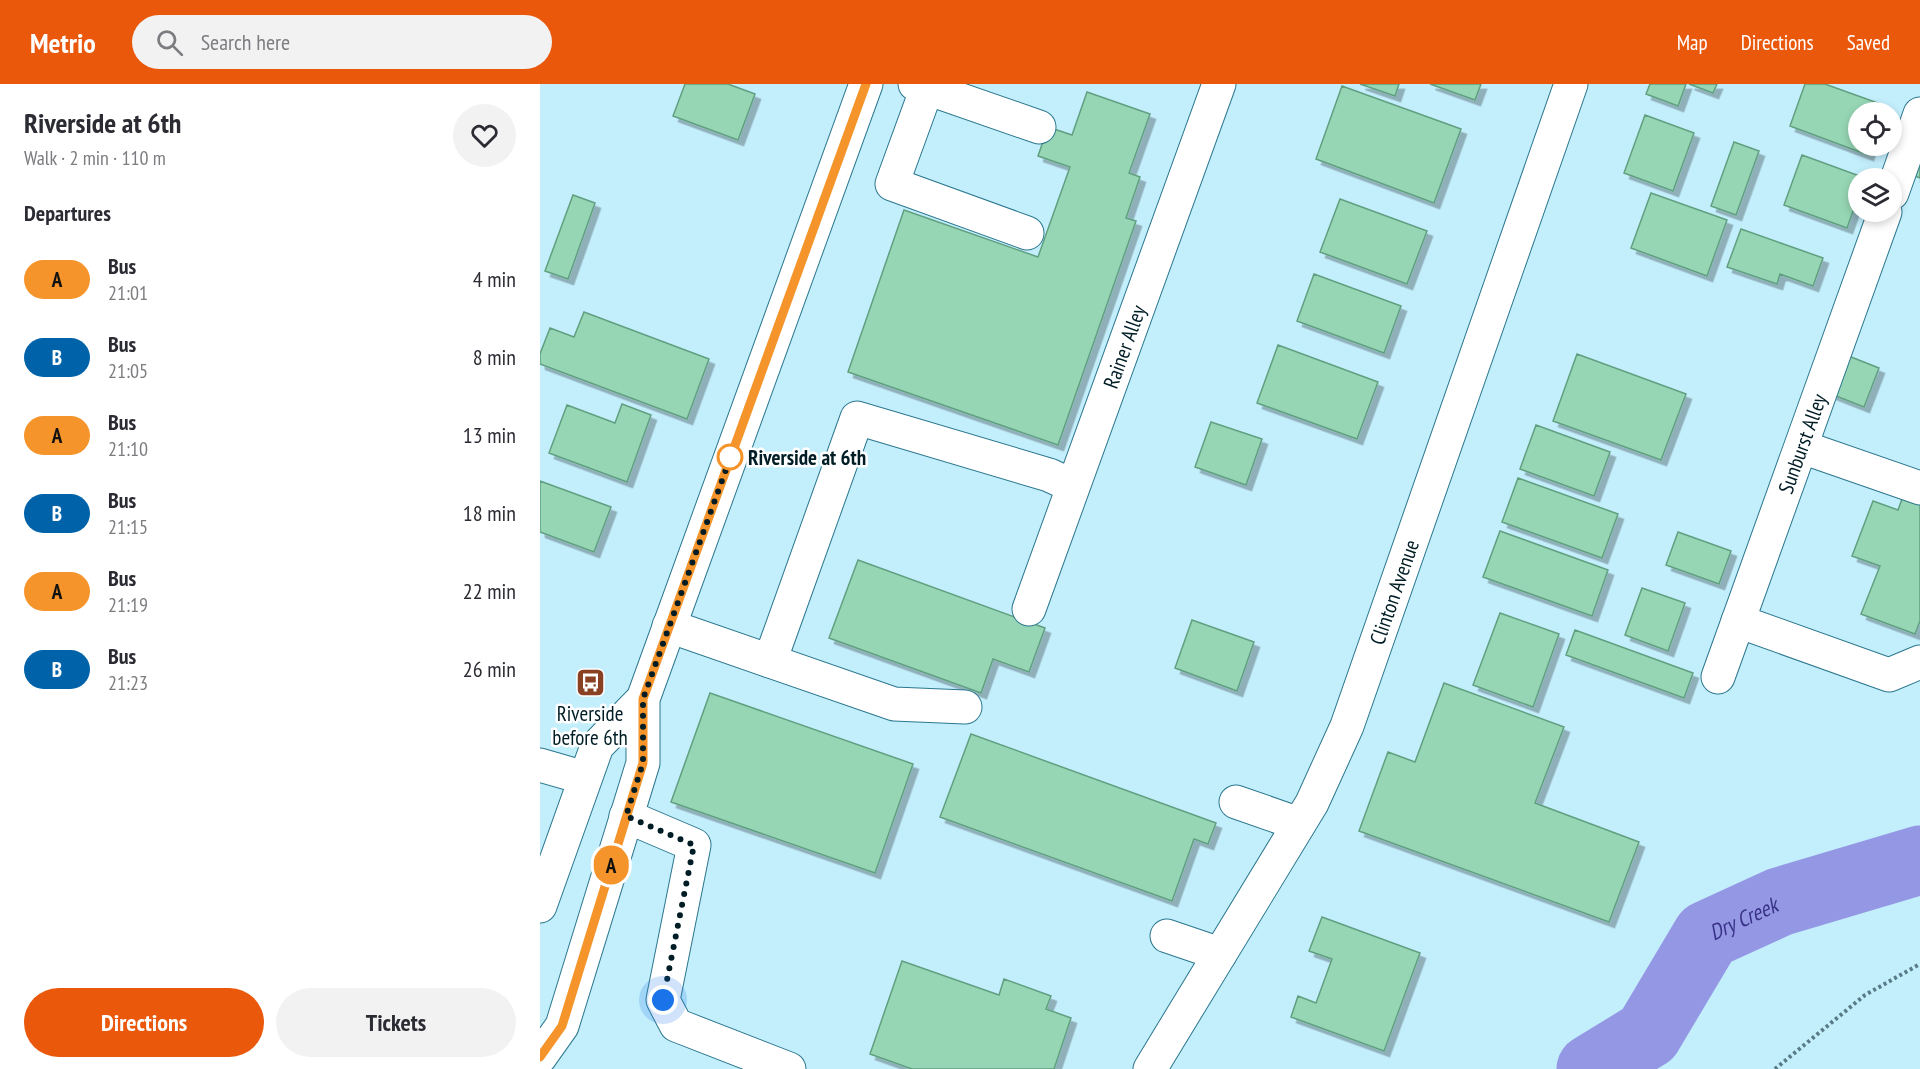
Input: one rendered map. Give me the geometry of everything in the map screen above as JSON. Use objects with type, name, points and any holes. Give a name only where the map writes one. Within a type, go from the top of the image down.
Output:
[{"type":"main road","points":[[540,1057],[562,1026],[643,763],[643,699],[866,84]]},
{"type":"main road","name":"Rainer Alley","points":[[1029,609],[1219,84]]},
{"type":"main road","name":"Clinton Avenue","points":[[1150,1069],[1312,803],[1347,726],[1571,84]]},
{"type":"main road","points":[[1027,233],[892,184],[921,86],[1039,127]]},
{"type":"main road","points":[[1901,168],[1920,114]]},
{"type":"main road","name":"Sunburst Alley","points":[[1718,676],[1881,222]]},
{"type":"main road","points":[[770,661],[857,418],[1049,475],[1073,486]]},
{"type":"main road","points":[[1802,447],[1920,488]]},
{"type":"main road","points":[[1738,621],[1889,675],[1920,662]]},
{"type":"main road","points":[[669,626],[894,704],[965,707]]},
{"type":"main road","points":[[540,906],[597,746],[643,699]]},
{"type":"main road","points":[[540,765],[585,778]]},
{"type":"main road","points":[[1236,802],[1299,824]]},
{"type":"main road","points":[[626,816],[694,845],[663,1000],[676,1025],[789,1069]]},
{"type":"main road","points":[[1167,936],[1220,954]]},
{"type":"path","points":[[1775,1069],[1865,995],[1920,964]]},
{"type":"building","points":[[685,84],[728,84],[755,94],[738,140],[673,116]]},
{"type":"building","points":[[1360,84],[1399,84],[1395,96]]},
{"type":"building","points":[[1430,84],[1481,84],[1475,100]]},
{"type":"building","points":[[1650,84],[1686,84],[1678,106],[1646,94]]},
{"type":"building","points":[[1689,84],[1717,84],[1713,93]]},
{"type":"building","points":[[1805,84],[1825,84],[1875,102],[1848,102],[1848,148],[1790,126]]},
{"type":"building","points":[[1342,86],[1461,129],[1434,203],[1316,159]]},
{"type":"building","points":[[1087,92],[1150,114],[1129,173],[1140,177],[1126,218],[1136,221],[1058,445],[848,372],[904,210],[1038,257],[1070,167],[1038,156],[1048,127],[1072,135]]},
{"type":"building","points":[[1645,115],[1694,133],[1673,191],[1624,173]]},
{"type":"building","points":[[1734,142],[1759,151],[1736,215],[1711,206]]},
{"type":"building","points":[[1802,155],[1848,172],[1849,222],[1847,228],[1784,205]]},
{"type":"building","points":[[1920,161],[1920,178],[1915,176]]},
{"type":"building","points":[[1651,193],[1727,220],[1707,276],[1631,248]]},
{"type":"building","points":[[573,195],[595,203],[568,279],[545,271]]},
{"type":"building","points":[[1340,199],[1427,231],[1407,284],[1320,252]]},
{"type":"building","points":[[1741,229],[1823,258],[1813,286],[1780,274],[1777,284],[1727,267]]},
{"type":"building","points":[[1314,274],[1401,306],[1384,353],[1297,321]]},
{"type":"building","points":[[584,312],[709,359],[687,419],[540,364],[540,354],[550,328],[574,337]]},
{"type":"building","points":[[1278,345],[1378,382],[1357,439],[1257,403]]},
{"type":"building","points":[[1577,354],[1686,394],[1661,460],[1553,421]]},
{"type":"building","points":[[1846,355],[1879,368],[1864,407],[1831,394]]},
{"type":"building","points":[[622,404],[651,415],[627,482],[549,453],[567,405],[615,423]]},
{"type":"building","points":[[1211,422],[1262,439],[1246,485],[1195,467]]},
{"type":"building","points":[[1536,425],[1610,452],[1594,496],[1520,469]]},
{"type":"building","points":[[1518,478],[1618,514],[1602,558],[1502,522]]},
{"type":"building","points":[[540,481],[611,507],[594,552],[540,532]]},
{"type":"building","points":[[1906,488],[1920,493],[1920,621],[1915,634],[1861,614],[1880,566],[1852,556],[1873,501],[1898,510]]},
{"type":"building","points":[[1500,531],[1608,570],[1592,616],[1483,577]]},
{"type":"building","points":[[1678,532],[1731,551],[1719,584],[1666,565]]},
{"type":"building","points":[[858,560],[1045,628],[1029,672],[993,659],[981,693],[829,638]]},
{"type":"building","points":[[1642,588],[1685,603],[1668,651],[1625,635]]},
{"type":"building","points":[[1500,613],[1559,634],[1533,707],[1473,685]]},
{"type":"building","points":[[1192,620],[1254,642],[1237,691],[1175,668]]},
{"type":"building","points":[[1575,630],[1693,673],[1684,698],[1566,655]]},
{"type":"building","points":[[1444,683],[1564,727],[1535,803],[1639,842],[1609,922],[1359,831],[1388,752],[1415,762]]},
{"type":"building","points":[[710,693],[913,764],[875,873],[671,802]]},
{"type":"building","points":[[971,734],[1216,823],[1208,844],[1194,839],[1172,901],[940,817]]},
{"type":"building","points":[[1322,917],[1420,953],[1384,1051],[1291,1017],[1298,996],[1316,1003],[1332,959],[1309,951]]},
{"type":"building","points":[[902,961],[999,995],[1004,979],[1051,996],[1046,1009],[1071,1018],[1054,1069],[912,1069],[870,1054]]},
{"type":"waterway","name":"Dry Creek","points":[[1591,1069],[1648,1034],[1707,935],[1779,902],[1920,860]]},
{"type":"bus line","name":"A","points":[[540,1057],[562,1026],[643,763],[643,699],[866,84]]},
{"type":"place","name":"Riverside at 6th","points":[[730,457]]},
{"type":"place","name":"Riverside before 6th","points":[[590,682]]},
{"type":"route","points":[[663,1000],[694,845],[626,816],[643,763],[643,699],[732,453],[730,457]]}]
